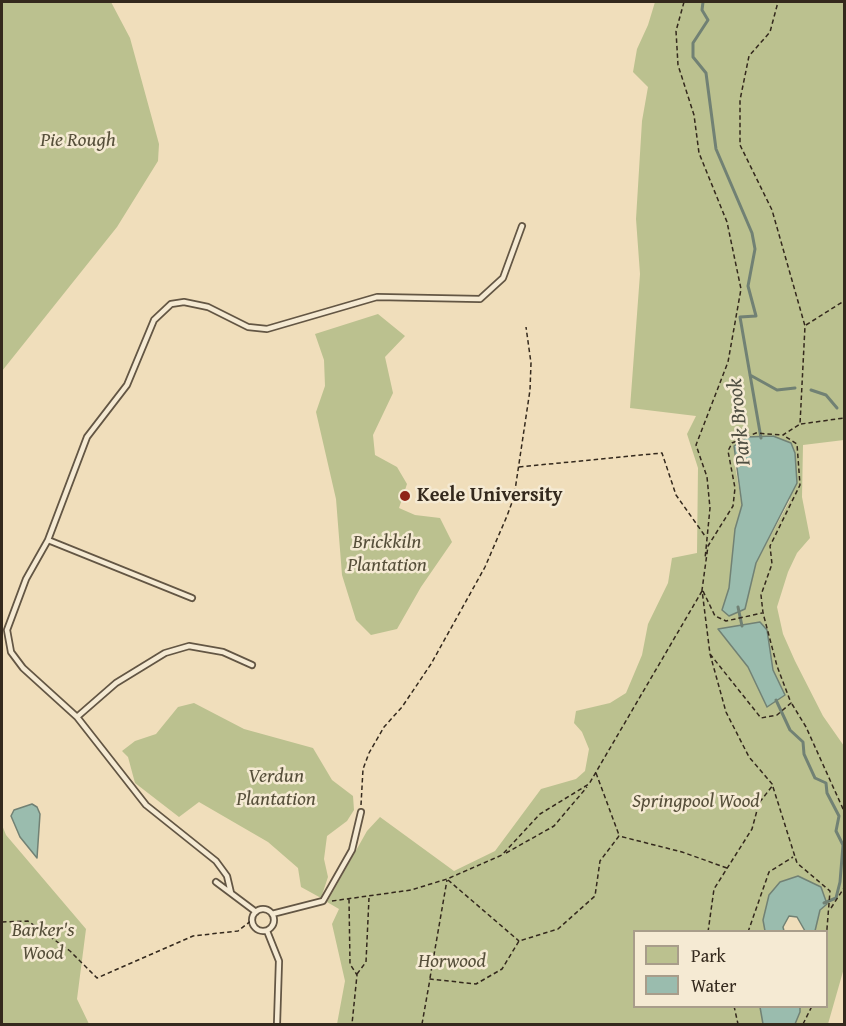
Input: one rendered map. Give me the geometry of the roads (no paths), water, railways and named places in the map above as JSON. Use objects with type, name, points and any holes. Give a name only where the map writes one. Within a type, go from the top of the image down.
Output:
[{"type":"lane","points":[[231,893],[227,876],[216,861],[146,805],[77,717],[23,668],[11,652],[7,630],[26,579],[48,540],[87,437],[127,386],[154,320],[171,304],[184,302],[208,307],[248,327],[267,329],[376,297],[480,299],[503,278],[522,226]]},
{"type":"lane","points":[[48,540],[192,598]]},
{"type":"lane","points":[[77,717],[116,683],[165,653],[189,646],[223,652],[252,665]]},
{"type":"lane","points":[[272,914],[323,901],[352,850],[361,812]]},
{"type":"lane","points":[[216,882],[256,912]]},
{"type":"lane","points":[[266,909],[272,914],[273,926],[267,931],[258,930],[252,920],[256,912],[266,909]]},
{"type":"lane","points":[[267,931],[279,960],[277,1024]]},
{"type":"water","points":[[773,436],[791,443],[795,453],[797,483],[756,563],[745,609],[729,616],[722,610],[729,588],[735,529],[742,505],[734,446],[747,437]]},
{"type":"water","points":[[760,622],[767,630],[773,670],[785,695],[767,707],[748,667],[718,629]]},
{"type":"water","points":[[32,804],[37,807],[40,814],[37,858],[20,837],[11,816],[14,810]]},
{"type":"water","points":[[798,876],[821,887],[827,904],[820,910],[815,930],[804,930],[797,917],[789,916],[784,930],[765,930],[763,920],[769,895],[780,882]]},
{"type":"water","points":[[760,1008],[800,1008],[795,1024],[763,1024]]},
{"type":"waterway","name":"Park Brook","points":[[703,2],[702,10],[708,20],[693,43],[693,57],[706,73],[716,149],[752,233],[755,249],[748,286],[756,316],[740,317],[761,438]]},
{"type":"waterway","points":[[750,375],[777,390],[795,388]]},
{"type":"waterway","points":[[811,390],[826,395],[837,408]]},
{"type":"waterway","name":"Park Brook","points":[[738,607],[742,626]]},
{"type":"waterway","name":"Park Brook","points":[[776,700],[790,730],[803,742],[804,754],[815,778],[826,783],[827,793],[839,816],[836,831],[843,845],[840,882],[836,898],[824,903]]},
{"type":"place","name":"Keele University","points":[[405,496]]},
{"type":"park label","name":"Pie Rough","points":[[78,141]]},
{"type":"park label","name":"Brickkiln Plantation","points":[[387,554]]},
{"type":"park label","name":"Verdun Plantation","points":[[276,788]]},
{"type":"park label","name":"Springpool Wood","points":[[696,802]]},
{"type":"park label","name":"Barker's Wood","points":[[43,942]]},
{"type":"park label","name":"Horwood","points":[[452,962]]}]
